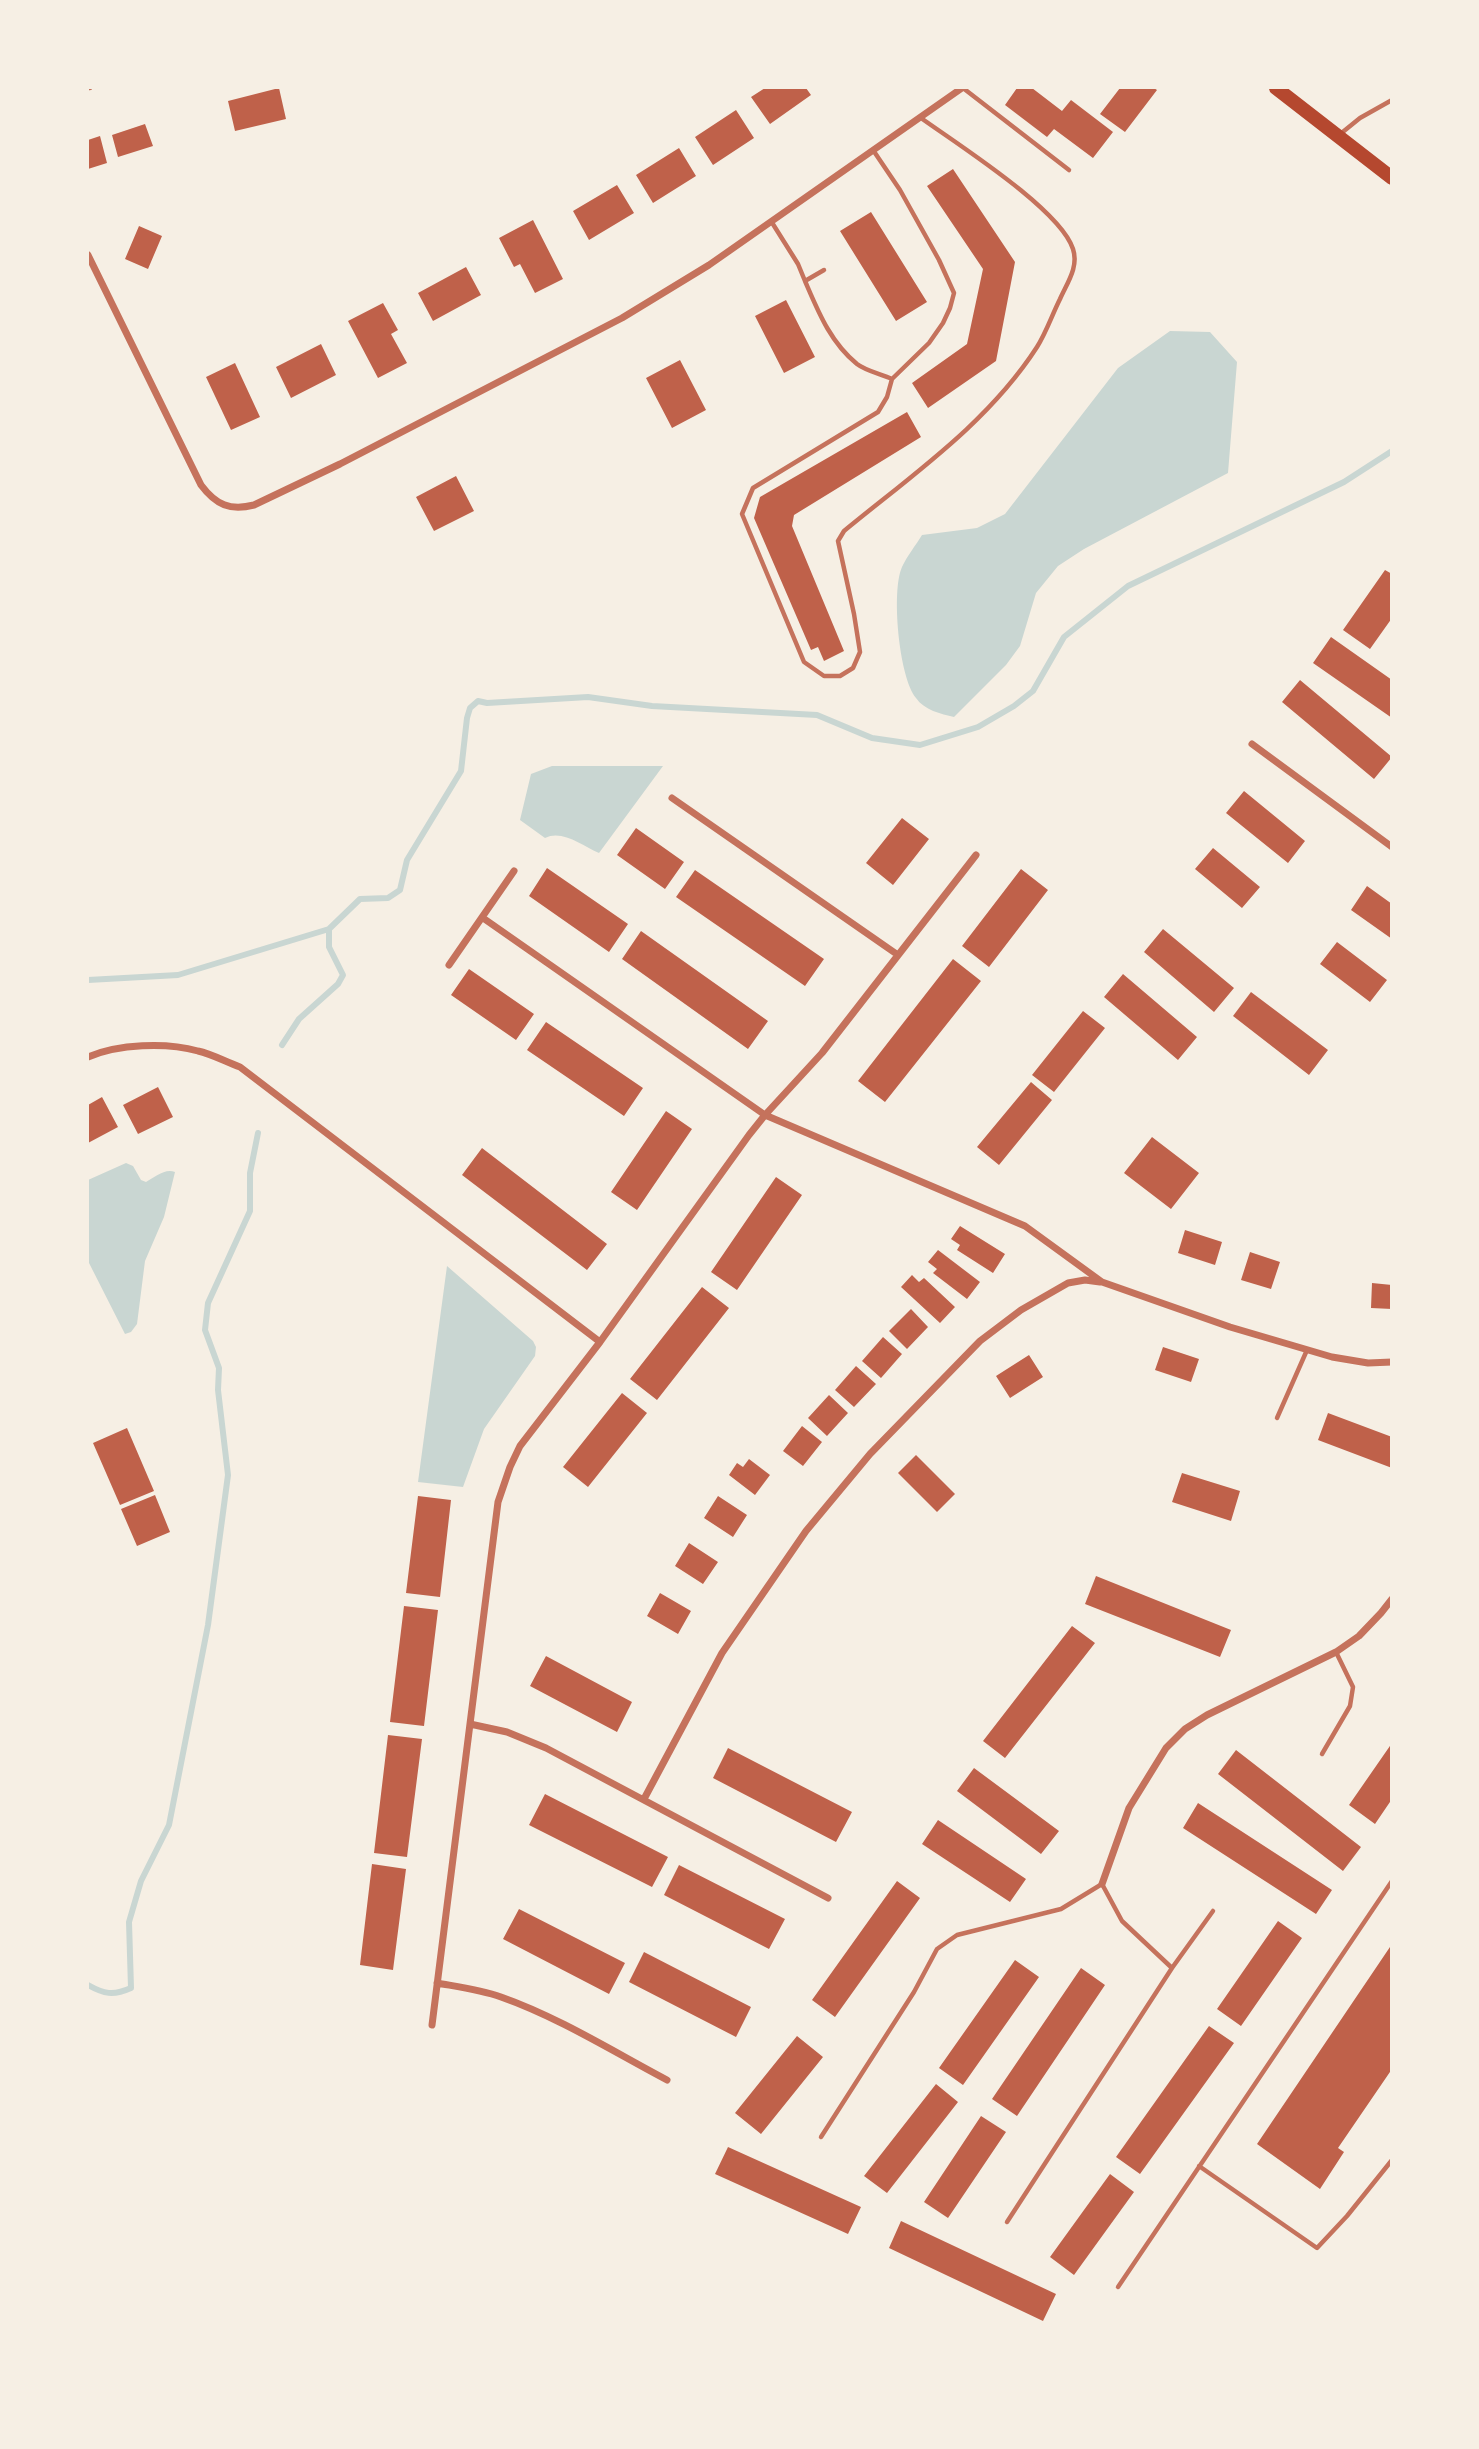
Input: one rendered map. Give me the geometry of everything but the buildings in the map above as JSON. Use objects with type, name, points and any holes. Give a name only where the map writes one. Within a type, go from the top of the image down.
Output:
[{"type":"main road","points":[[1276,88],[1391,178]]},
{"type":"street","points":[[88,256],[201,485],[210,498],[223,506],[239,509],[254,505],[340,464],[588,337],[709,265],[962,88]]},
{"type":"street","points":[[1252,744],[1391,847]]},
{"type":"street","points":[[672,798],[898,955]]},
{"type":"street","points":[[432,2025],[498,1502],[510,1466],[520,1446],[600,1342],[765,1115],[822,1053],[976,855]]},
{"type":"street","points":[[449,965],[514,870]]},
{"type":"street","points":[[483,918],[765,1115],[1025,1226],[1102,1282]]},
{"type":"street","points":[[88,1056],[146,1045],[197,1050],[240,1067],[600,1342]]},
{"type":"street","points":[[644,1800],[722,1653],[820,1513],[870,1454],[961,1358],[1010,1318],[1068,1283],[1085,1280],[1102,1282],[1203,1318],[1332,1357],[1368,1363],[1391,1362]]},
{"type":"street","points":[[1102,1884],[1126,1814],[1167,1748],[1185,1729],[1207,1715],[1336,1652],[1359,1636],[1391,1598]]},
{"type":"street","points":[[470,1724],[522,1736],[828,1898]]},
{"type":"street","points":[[437,1983],[501,1997],[538,2013],[667,2080]]},
{"type":"lane","points":[[962,88],[1069,170]]},
{"type":"lane","points":[[1338,135],[1391,100]]},
{"type":"lane","points":[[873,150],[900,190],[939,260],[954,293],[950,308],[929,343],[892,379],[887,397],[878,412],[753,488],[741,514],[804,662],[824,676],[840,676],[853,668],[860,652],[838,541],[844,531],[950,446],[1004,390],[1037,346],[1075,267],[1073,250],[1066,236],[1028,196],[920,117]]},
{"type":"lane","points":[[771,221],[797,264],[822,320],[838,345],[859,365],[892,379]]},
{"type":"lane","points":[[804,281],[824,270]]},
{"type":"lane","points":[[1277,1418],[1307,1350]]},
{"type":"lane","points":[[1322,1754],[1350,1706],[1353,1687],[1336,1652]]},
{"type":"lane","points":[[1118,2287],[1391,1881]]},
{"type":"lane","points":[[821,2137],[914,1992],[937,1949],[957,1936],[1061,1909],[1102,1884],[1122,1921],[1172,1968]]},
{"type":"lane","points":[[1007,2222],[1172,1968],[1213,1911]]},
{"type":"lane","points":[[1199,2166],[1317,2248],[1347,2216],[1391,2160]]},
{"type":"shaded area","points":[[1170,331],[1210,332],[1237,362],[1228,473],[1084,549],[1058,566],[1036,593],[1020,646],[1006,665],[954,717],[923,706],[910,687],[905,672],[897,613],[902,567],[922,535],[977,528],[1005,514],[1118,368]]},
{"type":"shaded area","points":[[552,766],[663,766],[599,853],[565,837],[545,838],[520,820],[531,774]]},
{"type":"shaded area","points":[[126,1163],[133,1166],[141,1180],[146,1182],[164,1172],[175,1172],[164,1217],[145,1261],[137,1324],[131,1332],[125,1334],[88,1261],[88,1180]]},
{"type":"shaded area","points":[[447,1266],[533,1341],[536,1347],[535,1356],[484,1429],[463,1487],[418,1482]]},
{"type":"waterway","points":[[88,980],[178,975],[329,929],[360,899],[388,898],[400,890],[407,860],[461,771],[467,718],[470,708],[478,701],[487,703],[588,697],[652,706],[817,715],[872,738],[920,745],[978,727],[1014,706],[1033,691],[1064,637],[1128,586],[1344,482],[1392,451]]},
{"type":"waterway","points":[[282,1045],[299,1019],[338,984],[343,975],[329,947],[329,929]]},
{"type":"waterway","points":[[88,1985],[109,1993],[131,1988],[129,1922],[141,1881],[169,1825],[208,1625],[228,1475],[218,1390],[219,1368],[205,1330],[208,1303],[250,1211],[250,1173],[258,1133]]}]
